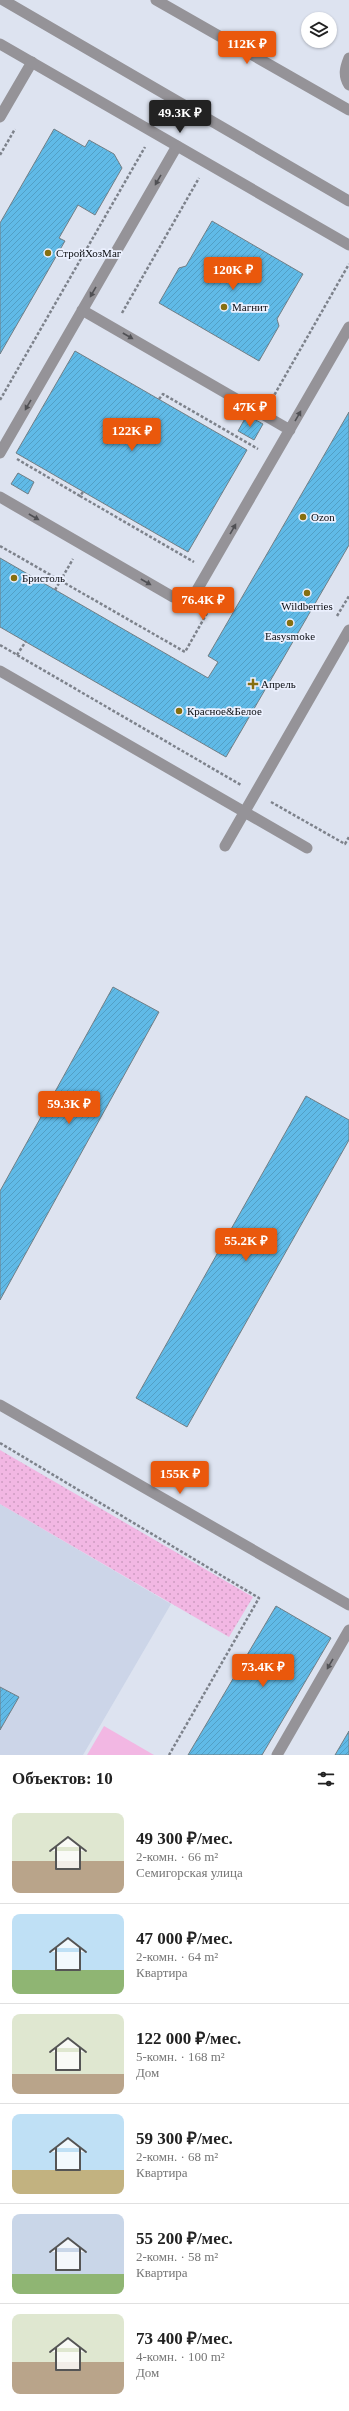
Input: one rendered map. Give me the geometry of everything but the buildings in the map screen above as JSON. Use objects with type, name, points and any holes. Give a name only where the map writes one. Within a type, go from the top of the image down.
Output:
[{"type":"street","points":[[3,0],[349,201]]},
{"type":"street","points":[[156,0],[349,110]]},
{"type":"street","points":[[0,44],[349,245]]},
{"type":"street","points":[[347,82],[345,68],[349,58]]},
{"type":"street","points":[[0,118],[32,62]]},
{"type":"street","points":[[1,451],[177,146]]},
{"type":"street","points":[[82,310],[290,430]]},
{"type":"street","points":[[0,497],[173,597],[183,600],[198,590],[349,327]]},
{"type":"street","points":[[225,846],[349,630]]},
{"type":"street","points":[[0,671],[307,848]]},
{"type":"street","points":[[0,1405],[349,1605]]},
{"type":"street","points":[[278,1755],[349,1630]]},
{"type":"path","points":[[0,400],[148,143]]},
{"type":"path","points":[[120,316],[201,174]]},
{"type":"path","points":[[270,403],[349,264]]},
{"type":"path","points":[[160,400],[162,394],[274,458]]},
{"type":"path","points":[[1,451],[177,551]]},
{"type":"path","points":[[80,496],[83,492]]},
{"type":"path","points":[[55,590],[82,544]]},
{"type":"path","points":[[0,546],[185,652],[216,597]]},
{"type":"path","points":[[17,655],[26,641]]},
{"type":"path","points":[[0,645],[345,844],[349,837]]},
{"type":"path","points":[[0,1443],[259,1598],[169,1755]]},
{"type":"shaded area","points":[[0,1450],[253,1597],[229,1637],[0,1504]]},
{"type":"shaded area","points":[[0,1504],[171,1604],[83,1755],[0,1755]]},
{"type":"shaded area","points":[[104,1726],[154,1755],[87,1755]]},
{"type":"place","name":"СтройХозМаг","points":[[48,253]]},
{"type":"place","name":"Магнит","points":[[224,307]]},
{"type":"place","name":"Ozon","points":[[303,517]]},
{"type":"place","name":"Бристоль","points":[[14,578]]},
{"type":"place","name":"Wildberries","points":[[307,593]]},
{"type":"place","name":"Easysmoke","points":[[290,623]]},
{"type":"place","name":"Апрель","points":[[253,684]]},
{"type":"place","name":"Красное&Белое","points":[[179,711]]}]
